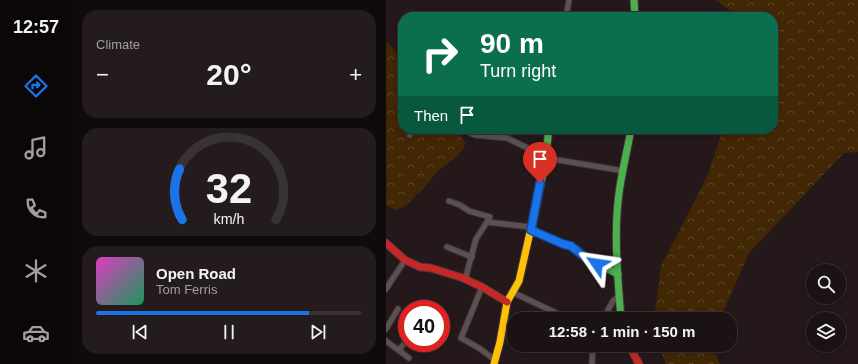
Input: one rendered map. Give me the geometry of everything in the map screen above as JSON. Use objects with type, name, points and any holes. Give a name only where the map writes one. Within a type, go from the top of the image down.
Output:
[{"type":"street","points":[[567,12],[569,0]]},
{"type":"street","points":[[634,0],[635,12]]},
{"type":"street","points":[[475,134],[507,138],[546,157],[624,172]]},
{"type":"street","points":[[482,287],[461,338],[479,348],[494,362],[500,342],[507,302],[519,281],[546,157],[548,134]]},
{"type":"street","points":[[621,312],[617,219],[618,201],[630,134]]},
{"type":"street","points":[[449,202],[460,205],[469,211],[490,216],[476,239],[465,280]]},
{"type":"street","points":[[487,222],[531,228],[563,244],[571,246],[586,258],[618,274]]},
{"type":"street","points":[[386,243],[404,260],[420,267],[431,268],[465,280],[482,287],[507,302]]},
{"type":"street","points":[[447,247],[472,257]]},
{"type":"street","points":[[386,289],[404,260]]},
{"type":"street","points":[[512,292],[554,312]]},
{"type":"street","points":[[607,312],[613,301],[620,295]]},
{"type":"street","points":[[386,329],[398,309]]},
{"type":"street","points":[[386,341],[398,349]]},
{"type":"street","points":[[402,352],[409,358]]},
{"type":"street","points":[[592,364],[593,352]]},
{"type":"street","points":[[632,352],[639,364]]},
{"type":"green space","points":[[715,0],[858,0],[858,152],[844,153],[749,253],[723,312],[655,312],[661,266],[707,177],[721,134],[778,134],[778,12],[733,12]]},
{"type":"green space","points":[[388,42],[398,55],[398,134],[458,134],[465,142],[464,148],[454,159],[437,172],[423,189],[404,207],[395,210],[386,205],[386,43]]},
{"type":"green space","points":[[662,352],[714,352],[720,364],[666,364]]},
{"type":"traffic: fast","points":[[634,0],[635,12]]},
{"type":"traffic: fast","points":[[538,197],[544,169],[548,134]]},
{"type":"traffic: fast","points":[[621,312],[616,231],[620,184],[630,134]]},
{"type":"traffic: fast","points":[[531,230],[571,246],[586,258],[618,274]]},
{"type":"traffic: slow","points":[[494,364],[500,342],[507,302],[519,281],[538,197]]},
{"type":"traffic: jam","points":[[386,243],[405,260],[420,267],[431,268],[463,278],[507,302]]},
{"type":"traffic: jam","points":[[633,352],[639,364]]},
{"type":"route","points":[[540,183],[531,230],[571,246],[586,258],[597,264]]}]
